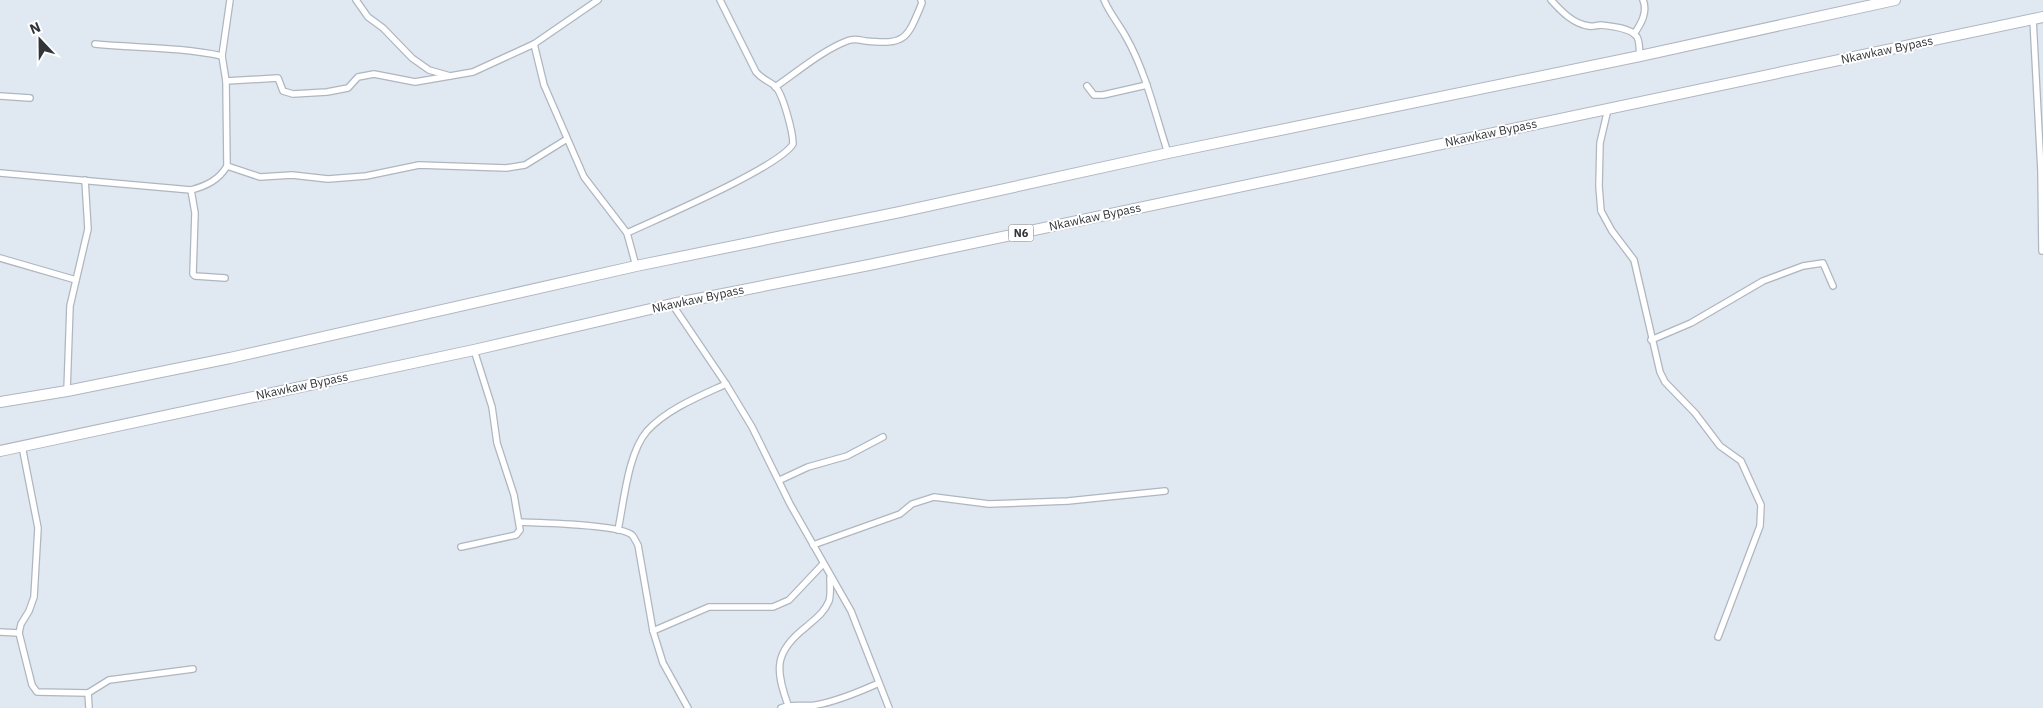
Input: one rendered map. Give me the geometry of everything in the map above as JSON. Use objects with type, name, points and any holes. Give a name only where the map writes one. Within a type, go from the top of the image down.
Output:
[{"type":"highway","points":[[0,402],[67,391],[239,356],[636,266],[900,212],[1168,153],[1640,56],[1895,0]]},
{"type":"highway","name":"Nkawkaw Bypass","points":[[0,451],[474,350],[672,304],[2038,18]]},
{"type":"street","points":[[0,173],[191,190],[210,183],[223,173],[227,166],[226,80],[222,56],[230,0]]},
{"type":"street","points":[[356,0],[368,17],[383,28],[412,58],[429,70],[450,76]]},
{"type":"street","points":[[226,80],[278,78],[283,91],[293,94],[327,92],[348,88],[358,78],[374,74],[415,82],[473,72],[534,44],[598,0]]},
{"type":"street","points":[[627,233],[708,196],[787,152],[793,140],[783,104],[775,86],[764,81],[756,72],[720,0]]},
{"type":"street","points":[[775,86],[837,46],[850,40],[893,43],[905,37],[911,29],[922,3],[921,0]]},
{"type":"street","points":[[1104,0],[1110,14],[1126,36],[1146,85],[1168,153]]},
{"type":"street","points":[[1551,0],[1568,17],[1578,22],[1589,26],[1601,25],[1622,29],[1634,34],[1638,38],[1640,56]]},
{"type":"street","points":[[1634,34],[1642,23],[1645,4],[1643,0]]},
{"type":"street","points":[[2038,18],[2042,251]]},
{"type":"street","points":[[95,44],[193,50],[222,56]]},
{"type":"street","points":[[534,44],[542,80],[566,139],[584,177],[627,233],[636,266]]},
{"type":"street","points":[[1087,86],[1094,94],[1102,96],[1146,85]]},
{"type":"street","points":[[0,96],[30,98]]},
{"type":"street","points":[[1608,109],[1600,149],[1599,186],[1602,210],[1612,230],[1634,260],[1651,340],[1665,382],[1695,413],[1720,446],[1741,461],[1761,505],[1760,526],[1718,637]]},
{"type":"street","points":[[227,166],[260,176],[292,175],[328,179],[366,176],[419,165],[506,168],[525,165],[566,139]]},
{"type":"street","points":[[67,391],[70,306],[88,229],[85,180]]},
{"type":"street","points":[[191,190],[195,213],[193,274],[195,276],[225,278]]},
{"type":"street","points":[[0,258],[76,280]]},
{"type":"street","points":[[1651,340],[1691,323],[1763,281],[1803,266],[1823,262],[1833,286]]},
{"type":"street","points":[[672,304],[726,384],[780,480],[790,504],[822,564],[851,611],[889,708]]},
{"type":"street","points":[[462,547],[516,536],[520,530],[514,495],[498,443],[492,406],[474,350]]},
{"type":"street","points":[[618,530],[635,452],[647,431],[664,417],[693,399],[726,384]]},
{"type":"street","points":[[780,480],[808,467],[847,456],[883,437]]},
{"type":"street","points":[[22,446],[38,528],[34,597],[29,611],[21,624],[19,633],[32,685],[37,692],[88,692],[109,680],[193,669]]},
{"type":"street","points":[[813,545],[900,514],[912,504],[934,497],[989,504],[1007,504],[1068,501],[1165,491]]},
{"type":"street","points":[[519,522],[618,530],[631,534],[638,544],[653,631],[663,663],[688,708]]},
{"type":"street","points":[[653,631],[708,607],[773,607],[789,600],[822,564]]},
{"type":"street","points":[[788,705],[778,672],[781,656],[796,635],[823,613],[830,600],[830,578]]},
{"type":"street","points":[[0,632],[19,633]]},
{"type":"street","points":[[781,708],[788,705],[814,706],[879,683]]},
{"type":"street","points":[[88,692],[88,708]]}]
